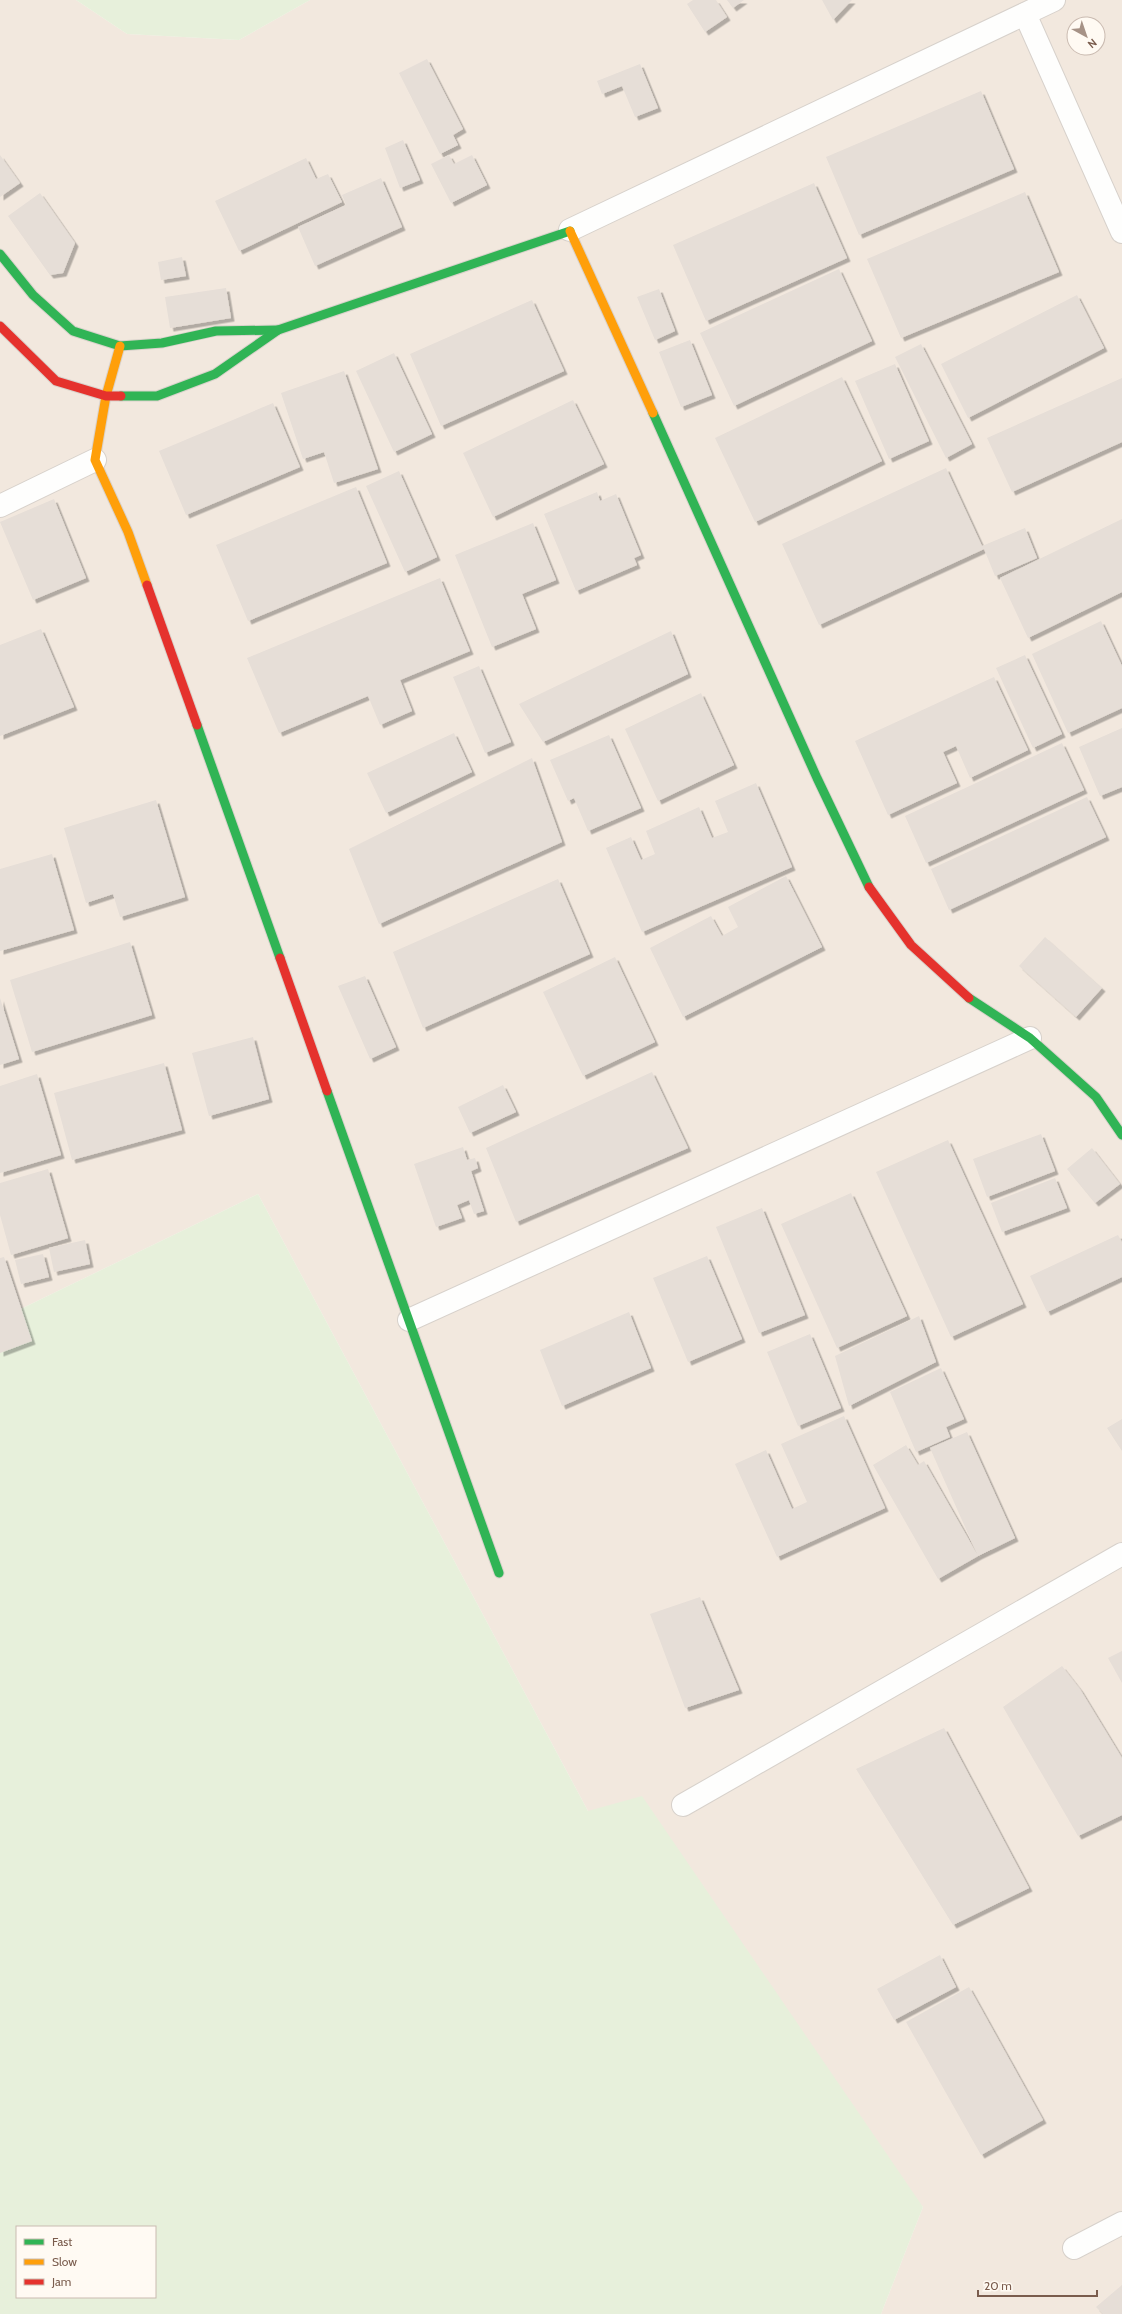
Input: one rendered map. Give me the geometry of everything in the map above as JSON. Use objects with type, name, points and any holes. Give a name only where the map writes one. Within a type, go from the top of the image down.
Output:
[{"type":"street","points":[[0,326],[56,381],[106,396],[157,396],[215,374],[278,330],[570,230],[1054,0]]},
{"type":"street","points":[[1024,14],[1122,232]]},
{"type":"street","points":[[570,230],[814,771],[871,892],[911,944],[964,994],[1030,1038],[1096,1097],[1122,1135]]},
{"type":"street","points":[[0,254],[33,295],[73,331],[120,346],[162,343],[216,331],[278,330]]},
{"type":"street","points":[[120,346],[106,396],[95,460],[128,532],[499,1573]]},
{"type":"street","points":[[0,506],[95,460]]},
{"type":"street","points":[[409,1320],[1030,1038]]},
{"type":"street","points":[[682,1806],[1122,1554]]},
{"type":"street","points":[[1074,2248],[1122,2222]]},
{"type":"shaded area","points":[[0,0],[76,0],[127,34],[239,40],[310,0],[1122,0],[1122,2314],[881,2314],[923,2207],[588,1811],[258,1194],[0,1319]]},
{"type":"green space","points":[[76,0],[310,0],[239,40],[127,34]]},
{"type":"green space","points":[[258,1194],[588,1811],[642,1796],[923,2207],[881,2314],[0,2314],[0,1319]]},
{"type":"building","points":[[693,0],[716,0],[727,17],[705,32],[687,4]]},
{"type":"building","points":[[727,0],[744,0],[733,8]]},
{"type":"building","points":[[822,0],[852,0],[833,20]]},
{"type":"building","points":[[427,59],[463,129],[453,135],[458,145],[440,154],[399,73]]},
{"type":"building","points":[[640,64],[658,108],[635,117],[622,86],[602,94],[597,81]]},
{"type":"building","points":[[981,91],[1014,169],[859,235],[826,157]]},
{"type":"building","points":[[403,140],[420,180],[400,188],[385,148]]},
{"type":"building","points":[[0,155],[20,183],[0,197]]},
{"type":"building","points":[[449,155],[454,164],[472,155],[487,185],[451,203],[431,164]]},
{"type":"building","points":[[306,158],[316,179],[328,174],[342,202],[239,251],[215,201]]},
{"type":"building","points":[[381,178],[402,227],[315,266],[298,227],[346,205],[342,195]]},
{"type":"building","points":[[814,183],[847,258],[706,321],[673,245]]},
{"type":"building","points":[[1025,192],[1059,272],[901,338],[867,259]]},
{"type":"building","points":[[40,193],[75,243],[63,273],[50,275],[8,216]]},
{"type":"building","points":[[182,257],[186,276],[161,280],[158,262]]},
{"type":"building","points":[[839,269],[872,341],[734,406],[700,333]]},
{"type":"building","points":[[226,288],[231,318],[170,328],[165,297]]},
{"type":"building","points":[[659,289],[675,331],[655,340],[637,297]]},
{"type":"building","points":[[1077,295],[1104,348],[968,418],[941,364]]},
{"type":"building","points":[[532,300],[564,371],[441,426],[410,354]]},
{"type":"building","points":[[690,340],[712,395],[681,407],[659,352]]},
{"type":"building","points":[[921,344],[972,444],[946,458],[895,357]]},
{"type":"building","points":[[394,353],[432,434],[394,452],[356,371]]},
{"type":"building","points":[[895,364],[929,441],[889,459],[855,381]]},
{"type":"building","points":[[344,371],[378,469],[334,483],[324,452],[303,459],[281,393]]},
{"type":"building","points":[[842,377],[882,461],[755,522],[715,438]]},
{"type":"building","points":[[1122,378],[1122,442],[1012,492],[987,438]]},
{"type":"building","points":[[573,400],[604,464],[493,517],[463,453]]},
{"type":"building","points":[[273,403],[300,467],[186,515],[159,451]]},
{"type":"building","points":[[946,468],[982,546],[1025,528],[1037,558],[995,576],[984,549],[819,625],[782,544]]},
{"type":"building","points":[[399,471],[437,557],[405,572],[366,486]]},
{"type":"building","points":[[356,487],[387,563],[248,621],[216,545]]},
{"type":"building","points":[[597,492],[600,501],[616,494],[641,555],[634,558],[637,565],[576,591],[544,514]]},
{"type":"building","points":[[54,499],[86,578],[33,600],[0,522]]},
{"type":"building","points":[[1122,519],[1122,592],[1028,638],[1000,578]]},
{"type":"building","points":[[533,523],[556,580],[522,594],[536,629],[492,647],[455,555]]},
{"type":"building","points":[[440,578],[470,651],[400,680],[412,711],[380,725],[368,696],[279,733],[247,658]]},
{"type":"building","points":[[1101,621],[1122,666],[1122,708],[1068,733],[1032,654]]},
{"type":"building","points":[[41,629],[74,707],[0,736],[0,645]]},
{"type":"building","points":[[671,631],[688,674],[543,742],[519,704]]},
{"type":"building","points":[[1025,655],[1062,734],[1033,748],[996,668]]},
{"type":"building","points":[[479,666],[511,742],[485,753],[453,677]]},
{"type":"building","points":[[994,677],[1028,750],[970,778],[956,746],[943,752],[957,783],[888,815],[855,741]]},
{"type":"building","points":[[701,693],[734,765],[658,801],[625,729]]},
{"type":"building","points":[[1122,728],[1122,787],[1100,796],[1079,747]]},
{"type":"building","points":[[454,733],[472,772],[386,813],[367,773]]},
{"type":"building","points":[[609,735],[641,808],[588,831],[574,798],[568,801],[550,760]]},
{"type":"building","points":[[1062,743],[1084,790],[926,863],[905,816]]},
{"type":"building","points":[[532,758],[562,842],[379,924],[349,849]]},
{"type":"building","points":[[756,783],[792,867],[642,932],[606,848],[631,837],[641,860],[655,854],[646,831],[699,807],[712,838],[728,832],[715,801]]},
{"type":"building","points":[[1087,797],[1106,837],[949,910],[931,869]]},
{"type":"building","points":[[156,800],[185,897],[120,917],[113,894],[86,903],[64,828]]},
{"type":"building","points":[[52,854],[74,930],[0,951],[0,869]]},
{"type":"building","points":[[786,876],[822,947],[683,1017],[650,948],[711,916],[722,936],[738,927],[728,907]]},
{"type":"building","points":[[558,879],[590,954],[423,1028],[393,952]]},
{"type":"building","points":[[1045,937],[1102,988],[1076,1017],[1019,966]]},
{"type":"building","points":[[130,942],[152,1015],[32,1052],[10,980]]},
{"type":"building","points":[[615,957],[655,1042],[583,1076],[543,992]]},
{"type":"building","points":[[365,976],[396,1047],[370,1059],[338,986]]},
{"type":"building","points":[[0,998],[19,1059],[0,1065]]},
{"type":"building","points":[[253,1037],[269,1099],[209,1116],[192,1053]]},
{"type":"building","points":[[164,1063],[182,1130],[72,1160],[54,1093]]},
{"type":"building","points":[[652,1072],[688,1148],[516,1222],[486,1148]]},
{"type":"building","points":[[37,1074],[61,1155],[0,1173],[0,1086]]},
{"type":"building","points":[[503,1085],[516,1112],[470,1133],[458,1107]]},
{"type":"building","points":[[1041,1134],[1055,1171],[987,1197],[973,1159]]},
{"type":"building","points":[[948,1140],[1023,1304],[951,1337],[876,1172]]},
{"type":"building","points":[[463,1147],[467,1160],[475,1158],[478,1168],[471,1171],[484,1211],[474,1214],[469,1200],[457,1205],[462,1218],[436,1227],[414,1164]]},
{"type":"building","points":[[1092,1148],[1120,1184],[1095,1203],[1067,1169]]},
{"type":"building","points":[[48,1169],[68,1238],[11,1255],[0,1215],[0,1183]]},
{"type":"building","points":[[1055,1178],[1067,1208],[1002,1232],[991,1203]]},
{"type":"building","points":[[851,1193],[907,1316],[837,1348],[781,1224]]},
{"type":"building","points":[[762,1208],[805,1315],[759,1333],[716,1227]]},
{"type":"building","points":[[1118,1235],[1122,1242],[1122,1277],[1047,1312],[1030,1276]]},
{"type":"building","points":[[85,1240],[90,1264],[54,1272],[49,1248]]},
{"type":"building","points":[[43,1254],[49,1277],[21,1284],[15,1260]]},
{"type":"building","points":[[707,1256],[742,1339],[688,1362],[653,1278]]},
{"type":"building","points":[[4,1257],[32,1341],[0,1353],[0,1258]]},
{"type":"building","points":[[629,1312],[651,1368],[562,1406],[540,1350]]},
{"type":"building","points":[[919,1316],[936,1362],[849,1406],[835,1356]]},
{"type":"building","points":[[810,1334],[841,1408],[798,1426],[767,1352]]},
{"type":"building","points":[[941,1368],[964,1419],[946,1427],[950,1437],[916,1452],[890,1392]]},
{"type":"building","points":[[844,1416],[885,1508],[777,1557],[735,1464],[766,1450],[792,1509],[807,1502],[781,1444]]},
{"type":"building","points":[[1122,1419],[1122,1451],[1107,1428]]},
{"type":"building","points":[[967,1432],[1015,1538],[978,1556],[938,1579],[873,1465],[906,1445],[918,1465],[924,1461],[977,1554],[930,1448]]},
{"type":"building","points":[[700,1597],[739,1690],[685,1708],[650,1614]]},
{"type":"building","points":[[1122,1651],[1122,1683],[1108,1658]]},
{"type":"building","points":[[1062,1666],[1080,1689],[1122,1758],[1122,1815],[1078,1836],[1003,1707]]},
{"type":"building","points":[[944,1728],[1029,1888],[953,1925],[856,1769]]},
{"type":"building","points":[[940,1955],[956,1987],[894,2020],[877,1989]]},
{"type":"building","points":[[969,1987],[1043,2120],[981,2155],[906,2022]]},
{"type":"building","points":[[1122,2285],[1122,2314],[1103,2314],[1096,2307]]},
{"type":"traffic: fast","points":[[121,396],[157,396],[215,374],[278,330],[570,231]]},
{"type":"traffic: fast","points":[[0,254],[33,295],[73,331],[120,346],[162,343],[216,331],[278,330]]},
{"type":"traffic: fast","points":[[653,413],[817,778],[869,887]]},
{"type":"traffic: fast","points":[[197,725],[280,958]]},
{"type":"traffic: fast","points":[[969,998],[1030,1038],[1096,1097],[1122,1135]]},
{"type":"traffic: fast","points":[[327,1091],[499,1573]]},
{"type":"traffic: slow","points":[[570,231],[653,413]]},
{"type":"traffic: slow","points":[[120,346],[106,396],[95,460],[128,532],[147,585]]},
{"type":"traffic: jam","points":[[0,326],[56,381],[106,396],[121,396]]},
{"type":"traffic: jam","points":[[147,585],[197,725]]},
{"type":"traffic: jam","points":[[869,887],[911,945],[969,998]]},
{"type":"traffic: jam","points":[[280,958],[327,1091]]}]
